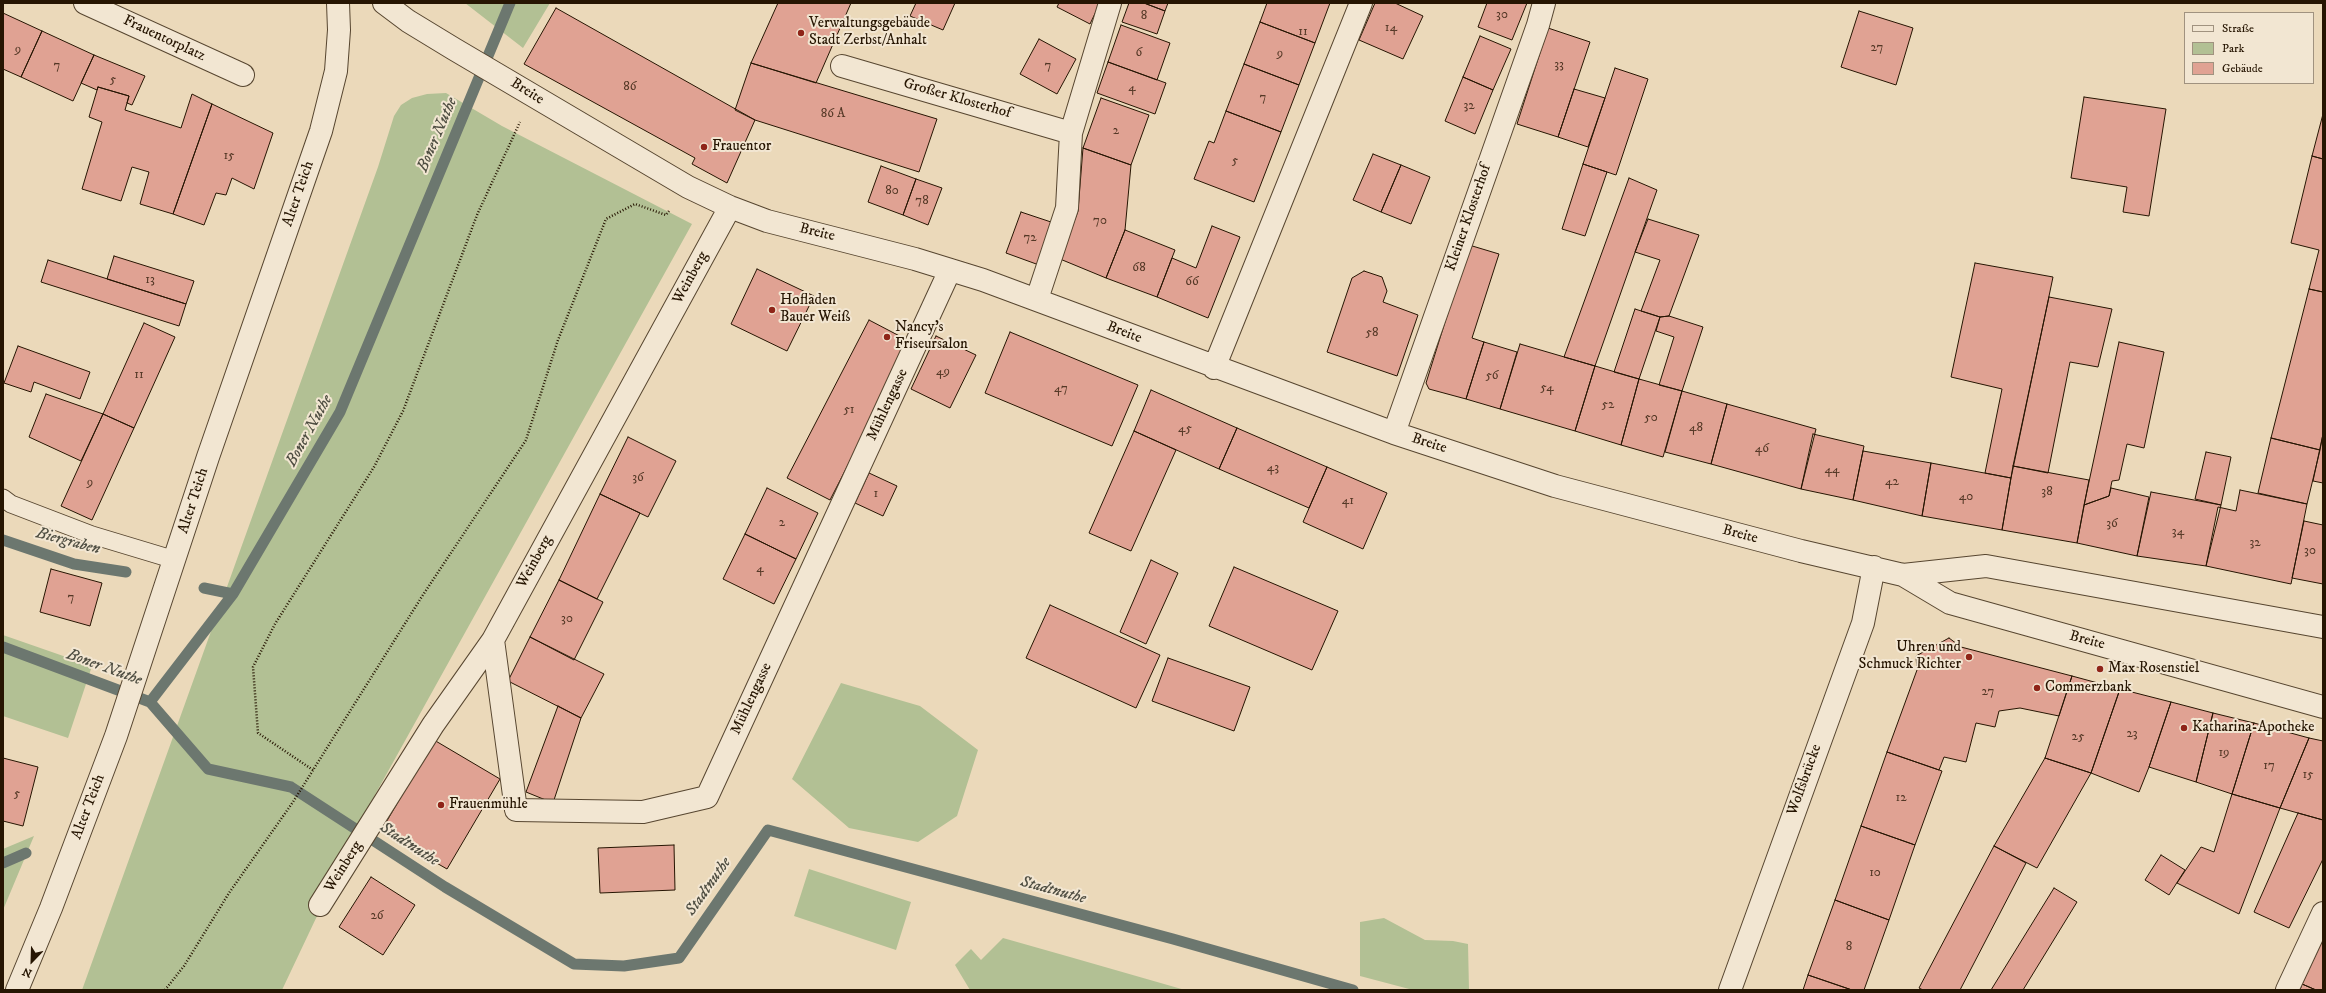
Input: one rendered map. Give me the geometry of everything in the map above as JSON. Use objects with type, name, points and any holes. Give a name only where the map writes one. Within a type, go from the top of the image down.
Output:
[{"type":"street","name":"Frauentorplatz","points":[[85,3],[243,75]]},
{"type":"street","name":"Alter Teich","points":[[17,990],[51,908],[116,736],[323,124],[336,70],[339,30],[338,3]]},
{"type":"street","name":"Breite","points":[[384,3],[408,21],[688,187],[730,207],[768,221],[950,270],[1037,299],[1214,368],[1394,433],[1555,486],[1801,551],[1903,575],[1950,603],[2323,707]]},
{"type":"street","points":[[1037,299],[1067,208],[1071,132],[1110,3]]},
{"type":"street","points":[[1214,368],[1361,3]]},
{"type":"street","name":"Kleiner Klosterhof","points":[[1394,433],[1544,3]]},
{"type":"street","name":"Großer Klosterhof","points":[[842,66],[1071,132]]},
{"type":"street","name":"Weinberg","points":[[320,905],[433,725],[493,640],[730,207]]},
{"type":"street","name":"Mühlengasse","points":[[493,640],[516,810],[643,812],[707,797],[950,270]]},
{"type":"street","name":"Breite","points":[[1903,575],[1986,566],[2323,627]]},
{"type":"street","name":"Wolfsbrücke","points":[[1730,990],[1862,623],[1874,567]]},
{"type":"street","points":[[2287,990],[2323,913]]},
{"type":"lane","points":[[3,498],[11,504],[92,535],[175,560]]},
{"type":"path","points":[[312,771],[258,733],[253,667],[275,624],[374,467],[404,411],[477,214],[534,97]]},
{"type":"path","points":[[165,990],[184,966],[230,893],[293,802],[421,598],[526,440],[558,340],[606,219],[635,204],[666,215],[688,187]]},
{"type":"green space","points":[[465,3],[550,3],[523,48]]},
{"type":"green space","points":[[446,93],[502,126],[692,224],[371,802],[282,990],[82,990],[378,167],[394,116],[401,105],[412,98],[427,94]]},
{"type":"green space","points":[[3,635],[92,666],[68,738],[3,716]]},
{"type":"green space","points":[[841,683],[920,706],[978,750],[957,816],[918,842],[849,828],[792,779]]},
{"type":"green space","points":[[34,836],[3,910],[3,849]]},
{"type":"green space","points":[[809,869],[911,902],[896,950],[794,916]]},
{"type":"green space","points":[[1384,918],[1425,940],[1453,941],[1468,944],[1469,990],[1413,990],[1360,976],[1360,922]]},
{"type":"green space","points":[[1003,938],[1185,990],[970,990],[955,965],[971,949],[981,960]]},
{"type":"building","name":"Verwaltungsgebäude Stadt Zerbst/Anhalt","points":[[778,3],[851,3],[816,83],[751,63]]},
{"type":"building","points":[[916,3],[955,3],[943,30],[910,16]]},
{"type":"building","points":[[1059,3],[1100,3],[1090,24],[1057,7]]},
{"type":"building","points":[[1129,3],[1144,3],[1165,11],[1157,34],[1122,22]]},
{"type":"building","points":[[1144,3],[1168,3],[1165,11]]},
{"type":"building","points":[[1267,3],[1330,3],[1315,43],[1260,22]]},
{"type":"building","points":[[1375,3],[1395,3],[1423,16],[1403,59],[1359,40]]},
{"type":"building","points":[[1487,3],[1527,3],[1512,40],[1478,27]]},
{"type":"building","points":[[556,8],[755,120],[727,183],[692,164],[695,158],[524,64]]},
{"type":"building","points":[[1859,11],[1913,28],[1896,85],[1841,67]]},
{"type":"building","points":[[3,13],[42,31],[21,77],[3,69]]},
{"type":"building","points":[[1260,22],[1315,43],[1299,85],[1244,64]]},
{"type":"building","points":[[1121,25],[1170,43],[1157,80],[1108,62]]},
{"type":"building","points":[[1548,28],[1590,42],[1558,137],[1517,124]]},
{"type":"building","points":[[42,31],[94,55],[73,101],[21,77]]},
{"type":"building","points":[[1480,36],[1511,49],[1493,90],[1463,77]]},
{"type":"building","points":[[1039,39],[1076,59],[1057,94],[1020,74]]},
{"type":"building","points":[[94,55],[145,76],[132,105],[127,103],[129,96],[98,87],[97,90],[81,83]]},
{"type":"building","points":[[1108,62],[1166,83],[1155,114],[1097,93]]},
{"type":"building","points":[[751,63],[937,119],[919,172],[755,120],[735,110]]},
{"type":"building","points":[[1244,64],[1299,85],[1281,132],[1226,111]]},
{"type":"building","points":[[1615,68],[1648,79],[1616,175],[1583,164]]},
{"type":"building","points":[[1463,77],[1493,90],[1475,134],[1445,121]]},
{"type":"building","points":[[98,87],[129,96],[125,110],[181,128],[192,94],[212,104],[173,214],[140,204],[149,172],[132,167],[121,201],[82,189],[102,122],[89,117]]},
{"type":"building","points":[[1574,89],[1605,98],[1588,147],[1558,137]]},
{"type":"building","points":[[2084,97],[2166,109],[2149,216],[2123,212],[2127,187],[2071,178]]},
{"type":"building","points":[[1101,98],[1149,115],[1131,165],[1083,148]]},
{"type":"building","points":[[212,104],[273,133],[254,189],[232,178],[226,195],[216,193],[204,225],[173,214]]},
{"type":"building","points":[[1226,111],[1281,132],[1254,202],[1194,179],[1209,141],[1214,143]]},
{"type":"building","points":[[2323,114],[2323,159],[2312,156]]},
{"type":"building","points":[[1083,148],[1131,165],[1125,230],[1106,278],[1060,259],[1078,211]]},
{"type":"building","points":[[1373,154],[1401,165],[1381,212],[1353,200]]},
{"type":"building","points":[[2312,156],[2323,159],[2323,292],[2309,289],[2319,250],[2291,243]]},
{"type":"building","points":[[1583,164],[1607,172],[1585,236],[1562,229]]},
{"type":"building","points":[[1401,165],[1430,177],[1411,224],[1381,212]]},
{"type":"building","points":[[881,166],[916,179],[903,215],[868,202]]},
{"type":"building","points":[[1629,178],[1657,190],[1595,366],[1564,357]]},
{"type":"building","points":[[916,179],[942,188],[928,225],[903,215]]},
{"type":"building","points":[[1021,212],[1054,223],[1039,265],[1006,253]]},
{"type":"building","points":[[1648,219],[1699,235],[1669,316],[1660,317],[1641,311],[1660,260],[1635,252]]},
{"type":"building","points":[[1212,226],[1240,237],[1208,318],[1157,297],[1172,258],[1196,268]]},
{"type":"building","points":[[1125,230],[1175,250],[1157,297],[1106,278]]},
{"type":"building","points":[[1469,245],[1499,254],[1472,338],[1484,342],[1466,399],[1429,389],[1426,383]]},
{"type":"building","points":[[114,256],[194,281],[186,304],[107,279]]},
{"type":"building","points":[[48,260],[186,304],[179,326],[41,282]]},
{"type":"building","points":[[1975,263],[2053,277],[2011,478],[1985,473],[2002,389],[1951,377]]},
{"type":"building","name":"Hofladen Bauer Weiß","points":[[757,269],[814,296],[787,351],[731,324]]},
{"type":"building","points":[[1364,271],[1382,277],[1387,291],[1383,302],[1418,315],[1397,376],[1327,352],[1352,278]]},
{"type":"building","points":[[2309,289],[2323,292],[2323,434],[2320,450],[2271,438]]},
{"type":"building","points":[[2049,297],[2112,309],[2098,367],[2070,362],[2048,473],[2013,466]]},
{"type":"building","points":[[1635,309],[1660,317],[1639,379],[1614,372]]},
{"type":"building","points":[[1669,316],[1703,327],[1682,391],[1659,385],[1674,337],[1656,331],[1660,317]]},
{"type":"building","points":[[869,320],[911,342],[830,500],[787,478]]},
{"type":"building","points":[[144,323],[175,337],[134,428],[103,414]]},
{"type":"building","points":[[1010,332],[1138,385],[1112,446],[985,393]]},
{"type":"building","points":[[936,336],[976,355],[950,408],[911,389]]},
{"type":"building","points":[[1484,342],[1517,352],[1500,409],[1466,399]]},
{"type":"building","points":[[2119,342],[2164,352],[2144,448],[2127,444],[2119,480],[2112,481],[2109,496],[2084,505]]},
{"type":"building","points":[[1520,344],[1595,366],[1575,431],[1500,409]]},
{"type":"building","points":[[18,346],[90,372],[80,399],[34,382],[31,392],[4,383]]},
{"type":"building","points":[[1595,366],[1639,379],[1621,445],[1575,431]]},
{"type":"building","points":[[1639,379],[1682,391],[1663,457],[1621,445]]},
{"type":"building","points":[[1151,390],[1237,428],[1219,469],[1134,431]]},
{"type":"building","points":[[1682,391],[1727,404],[1711,464],[1665,452]]},
{"type":"building","points":[[46,394],[103,414],[81,461],[29,437]]},
{"type":"building","points":[[1727,404],[1816,429],[1801,489],[1711,464]]},
{"type":"building","points":[[103,414],[134,428],[92,520],[61,506]]},
{"type":"building","points":[[1237,428],[1327,467],[1309,508],[1219,469]]},
{"type":"building","points":[[1134,431],[1176,450],[1131,551],[1089,533]]},
{"type":"building","points":[[1813,434],[1864,446],[1853,500],[1801,489]]},
{"type":"building","points":[[2323,434],[2323,483],[2313,481]]},
{"type":"building","points":[[628,437],[676,461],[648,517],[600,494]]},
{"type":"building","points":[[2271,438],[2320,450],[2307,504],[2258,493]]},
{"type":"building","points":[[1863,451],[1931,463],[1922,516],[1853,500]]},
{"type":"building","points":[[2206,452],[2231,457],[2221,505],[2195,499]]},
{"type":"building","points":[[1931,463],[2011,478],[2002,530],[1922,516]]},
{"type":"building","points":[[2013,466],[2089,480],[2077,543],[2002,530]]},
{"type":"building","points":[[1327,467],[1387,493],[1363,549],[1303,522]]},
{"type":"building","points":[[869,473],[897,486],[883,516],[855,503]]},
{"type":"building","points":[[767,488],[818,513],[796,559],[745,534]]},
{"type":"building","points":[[2111,488],[2149,497],[2137,556],[2077,543],[2084,505],[2109,496]]},
{"type":"building","points":[[2240,490],[2307,504],[2291,584],[2206,566],[2218,507],[2236,511]]},
{"type":"building","points":[[2151,492],[2221,505],[2206,566],[2137,556]]},
{"type":"building","points":[[600,494],[640,513],[597,599],[559,580]]},
{"type":"building","points":[[2304,521],[2323,525],[2323,584],[2292,578]]},
{"type":"building","points":[[745,534],[796,559],[774,604],[723,579]]},
{"type":"building","points":[[1151,560],[1178,573],[1146,644],[1120,632]]},
{"type":"building","points":[[1234,567],[1338,611],[1312,670],[1209,626]]},
{"type":"building","points":[[51,569],[102,583],[90,626],[40,612]]},
{"type":"building","points":[[559,580],[603,602],[574,660],[530,637]]},
{"type":"building","points":[[1050,605],[1160,655],[1136,708],[1026,658]]},
{"type":"building","points":[[530,637],[604,674],[581,718],[508,681]]},
{"type":"building","points":[[1949,638],[1961,647],[2072,676],[2059,716],[2020,708],[1999,711],[1995,727],[1976,723],[1966,762],[1944,757],[1939,770],[1887,752],[1917,670],[1916,656]]},
{"type":"building","points":[[1168,658],[1250,687],[1234,731],[1152,701]]},
{"type":"building","points":[[2072,676],[2120,689],[2091,773],[2045,758]]},
{"type":"building","points":[[2120,689],[2171,702],[2139,792],[2091,773]]},
{"type":"building","points":[[2171,702],[2213,713],[2196,782],[2149,767]]},
{"type":"building","points":[[558,706],[581,718],[553,803],[526,792]]},
{"type":"building","points":[[2213,713],[2254,723],[2232,794],[2196,782]]},
{"type":"building","points":[[2254,723],[2309,738],[2280,808],[2232,794]]},
{"type":"building","points":[[2309,738],[2323,741],[2323,820],[2280,808]]},
{"type":"building","name":"Frauenmühle","points":[[434,740],[500,779],[447,869],[381,831]]},
{"type":"building","points":[[1887,752],[1942,771],[1915,845],[1861,826]]},
{"type":"building","points":[[3,758],[38,767],[23,826],[3,821]]},
{"type":"building","points":[[2045,758],[2091,773],[2037,868],[1994,846]]},
{"type":"building","points":[[2232,794],[2280,808],[2239,914],[2177,883],[2201,847],[2214,852]]},
{"type":"building","points":[[2298,813],[2323,820],[2323,859],[2289,928],[2254,912]]},
{"type":"building","points":[[1861,826],[1915,845],[1889,920],[1835,900]]},
{"type":"building","points":[[674,845],[675,890],[600,893],[598,848]]},
{"type":"building","points":[[1994,846],[2026,863],[1960,990],[1923,990],[1919,988]]},
{"type":"building","points":[[2161,855],[2185,870],[2169,895],[2145,880]]},
{"type":"building","points":[[371,877],[415,905],[383,955],[339,927]]},
{"type":"building","points":[[2054,888],[2077,902],[2023,990],[1991,990]]},
{"type":"building","points":[[1835,900],[1889,920],[1864,990],[1852,990],[1808,975]]},
{"type":"building","points":[[2323,939],[2323,990],[2316,990],[2302,984]]},
{"type":"building","points":[[1808,975],[1852,990],[1803,990]]},
{"type":"building","points":[[2302,984],[2316,990],[2300,990]]},
{"type":"waterway","name":"Boner Nuthe","points":[[150,702],[233,594],[340,412],[510,3]]},
{"type":"waterway","name":"Biergraben","points":[[3,540],[74,564],[126,572]]},
{"type":"waterway","name":"Biergraben","points":[[204,588],[233,594]]},
{"type":"waterway","name":"Stadtnuthe","points":[[3,647],[150,702],[208,769],[291,787],[445,887],[574,964],[624,966],[679,958],[768,830],[1173,939],[1353,990]]},
{"type":"waterway","points":[[3,863],[26,853]]},
{"type":"place","name":"Verwaltungsgebäude Stadt Zerbst/Anhalt","points":[[801,33]]},
{"type":"place","name":"Frauentor","points":[[704,147]]},
{"type":"place","name":"Hofladen Bauer Weiß","points":[[772,310]]},
{"type":"place","name":"Nancy's Friseursalon","points":[[887,337]]},
{"type":"place","name":"Uhren und Schmuck Richter","points":[[1969,657]]},
{"type":"place","name":"Max Rosenstiel","points":[[2100,669]]},
{"type":"place","name":"Commerzbank","points":[[2037,688]]},
{"type":"place","name":"Katharina-Apotheke","points":[[2184,728]]},
{"type":"place","name":"Frauenmühle","points":[[441,805]]}]
